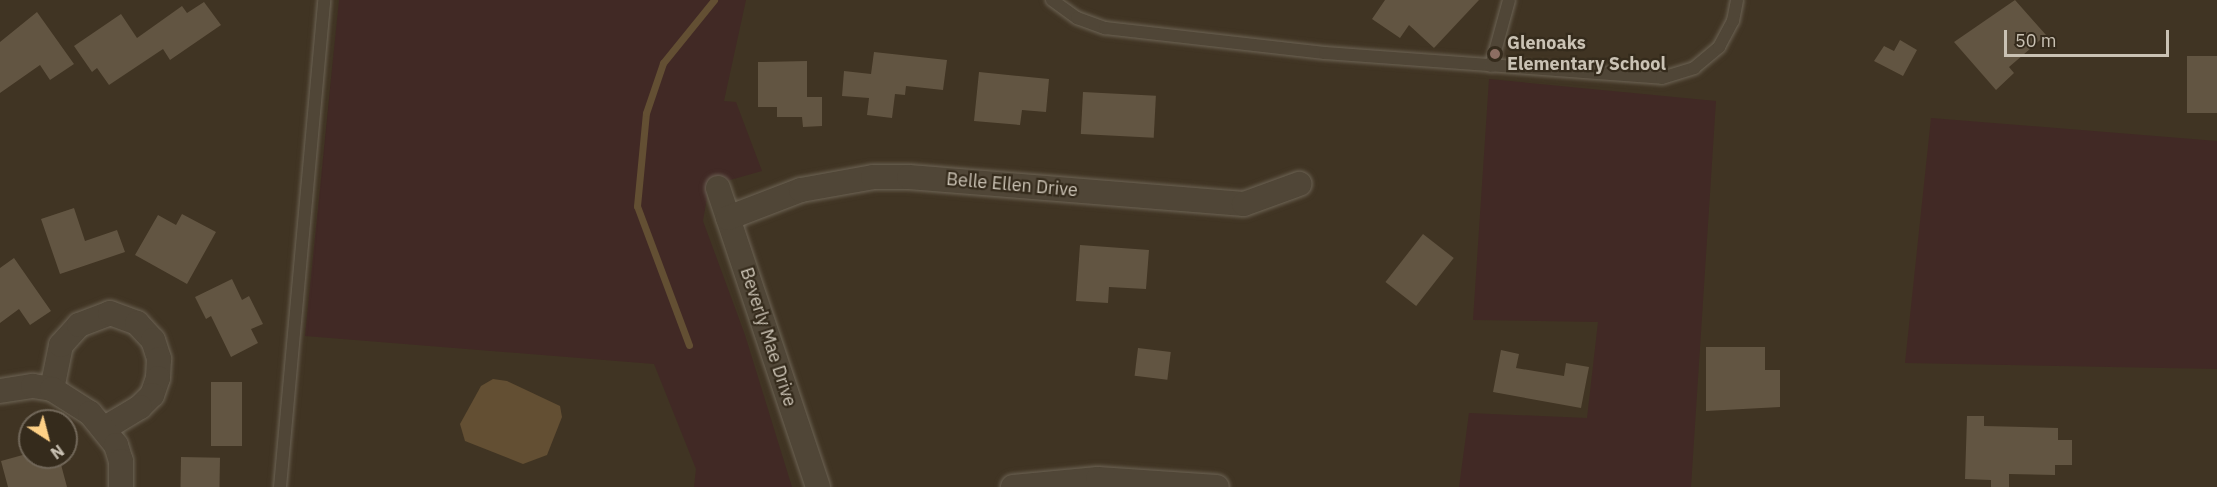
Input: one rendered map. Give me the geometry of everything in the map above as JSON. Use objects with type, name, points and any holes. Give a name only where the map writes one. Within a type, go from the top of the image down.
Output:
[{"type":"street","name":"Belle Ellen Drive","points":[[728,218],[801,190],[873,177],[909,177],[1244,204],[1299,184]]},
{"type":"street","name":"Beverly Mae Drive","points":[[718,188],[818,487]]},
{"type":"street","points":[[61,393],[61,345],[79,325],[110,313],[137,323],[153,340],[159,359],[158,378],[152,395],[140,408],[105,428]]},
{"type":"street","points":[[0,391],[33,386],[61,393],[105,428],[121,461],[121,487]]},
{"type":"street","points":[[1013,487],[1098,479],[1217,487]]},
{"type":"lane","points":[[280,487],[324,0]]},
{"type":"lane","points":[[1052,0],[1077,18],[1105,28],[1325,53],[1662,78],[1694,68],[1719,47],[1733,21],[1737,0]]},
{"type":"lane","points":[[1491,66],[1509,0]]},
{"type":"shaded area","points":[[339,0],[746,0],[724,101],[736,102],[762,171],[709,186],[703,221],[745,335],[792,487],[694,487],[696,469],[654,364],[305,336]]},
{"type":"shaded area","points":[[1489,79],[1716,101],[1691,487],[1459,487],[1469,413],[1587,418],[1598,322],[1473,320]]},
{"type":"shaded area","points":[[1931,118],[2217,141],[2217,369],[1905,363]]},
{"type":"shaded area","points":[[493,379],[507,381],[560,406],[562,417],[547,455],[523,464],[465,441],[460,424],[481,386]]},
{"type":"building","points":[[1385,0],[1479,0],[1434,48],[1409,25],[1400,38],[1372,19]]},
{"type":"building","points":[[2015,0],[2046,35],[2009,67],[2014,73],[1996,90],[1954,42]]},
{"type":"building","points":[[204,2],[221,25],[170,60],[163,49],[109,85],[97,68],[92,72],[74,46],[121,14],[137,38],[182,6],[187,13]]},
{"type":"building","points":[[37,12],[74,64],[50,80],[40,65],[0,93],[0,42]]},
{"type":"building","points":[[1900,40],[1917,50],[1903,76],[1874,61],[1884,46],[1894,51]]},
{"type":"building","points":[[874,52],[947,60],[943,90],[906,86],[905,95],[895,94],[892,118],[867,115],[869,98],[842,96],[844,71],[871,74]]},
{"type":"building","points":[[2187,56],[2217,56],[2217,113],[2187,113]]},
{"type":"building","points":[[807,61],[807,97],[822,97],[822,126],[803,127],[802,117],[777,117],[777,107],[758,107],[758,62]]},
{"type":"building","points":[[979,72],[1049,79],[1046,112],[1022,110],[1020,125],[974,121]]},
{"type":"building","points":[[1083,92],[1156,96],[1154,138],[1081,134]]},
{"type":"building","points":[[74,208],[85,241],[117,230],[125,252],[60,274],[41,219]]},
{"type":"building","points":[[182,214],[216,232],[187,284],[135,255],[158,215],[176,225]]},
{"type":"building","points":[[1423,234],[1454,258],[1416,306],[1385,282]]},
{"type":"building","points":[[1080,245],[1149,250],[1146,289],[1109,287],[1108,303],[1076,301]]},
{"type":"building","points":[[14,258],[51,311],[30,325],[19,309],[0,323],[0,268]]},
{"type":"building","points":[[232,279],[242,300],[249,296],[263,324],[251,329],[258,343],[231,357],[211,316],[206,319],[195,297]]},
{"type":"building","points":[[1706,347],[1765,347],[1765,370],[1780,370],[1780,407],[1706,411]]},
{"type":"building","points":[[1138,348],[1171,352],[1167,380],[1135,376]]},
{"type":"building","points":[[1501,350],[1519,354],[1516,368],[1564,376],[1566,363],[1589,367],[1581,408],[1493,392]]},
{"type":"building","points":[[211,382],[242,382],[242,446],[211,446]]},
{"type":"building","points":[[1967,416],[1984,416],[1984,426],[2058,428],[2058,440],[2072,440],[2072,465],[2055,465],[2055,475],[2009,474],[2009,487],[1991,487],[1991,480],[1965,479]]},
{"type":"building","points":[[18,456],[18,469],[62,469],[67,487],[8,487],[1,461]]},
{"type":"building","points":[[181,457],[220,458],[219,487],[180,487]]},
{"type":"waterway","points":[[689,345],[637,206],[646,113],[663,63],[714,0]]},
{"type":"place","name":"Glenoaks Elementary School","points":[[1495,54]]}]
